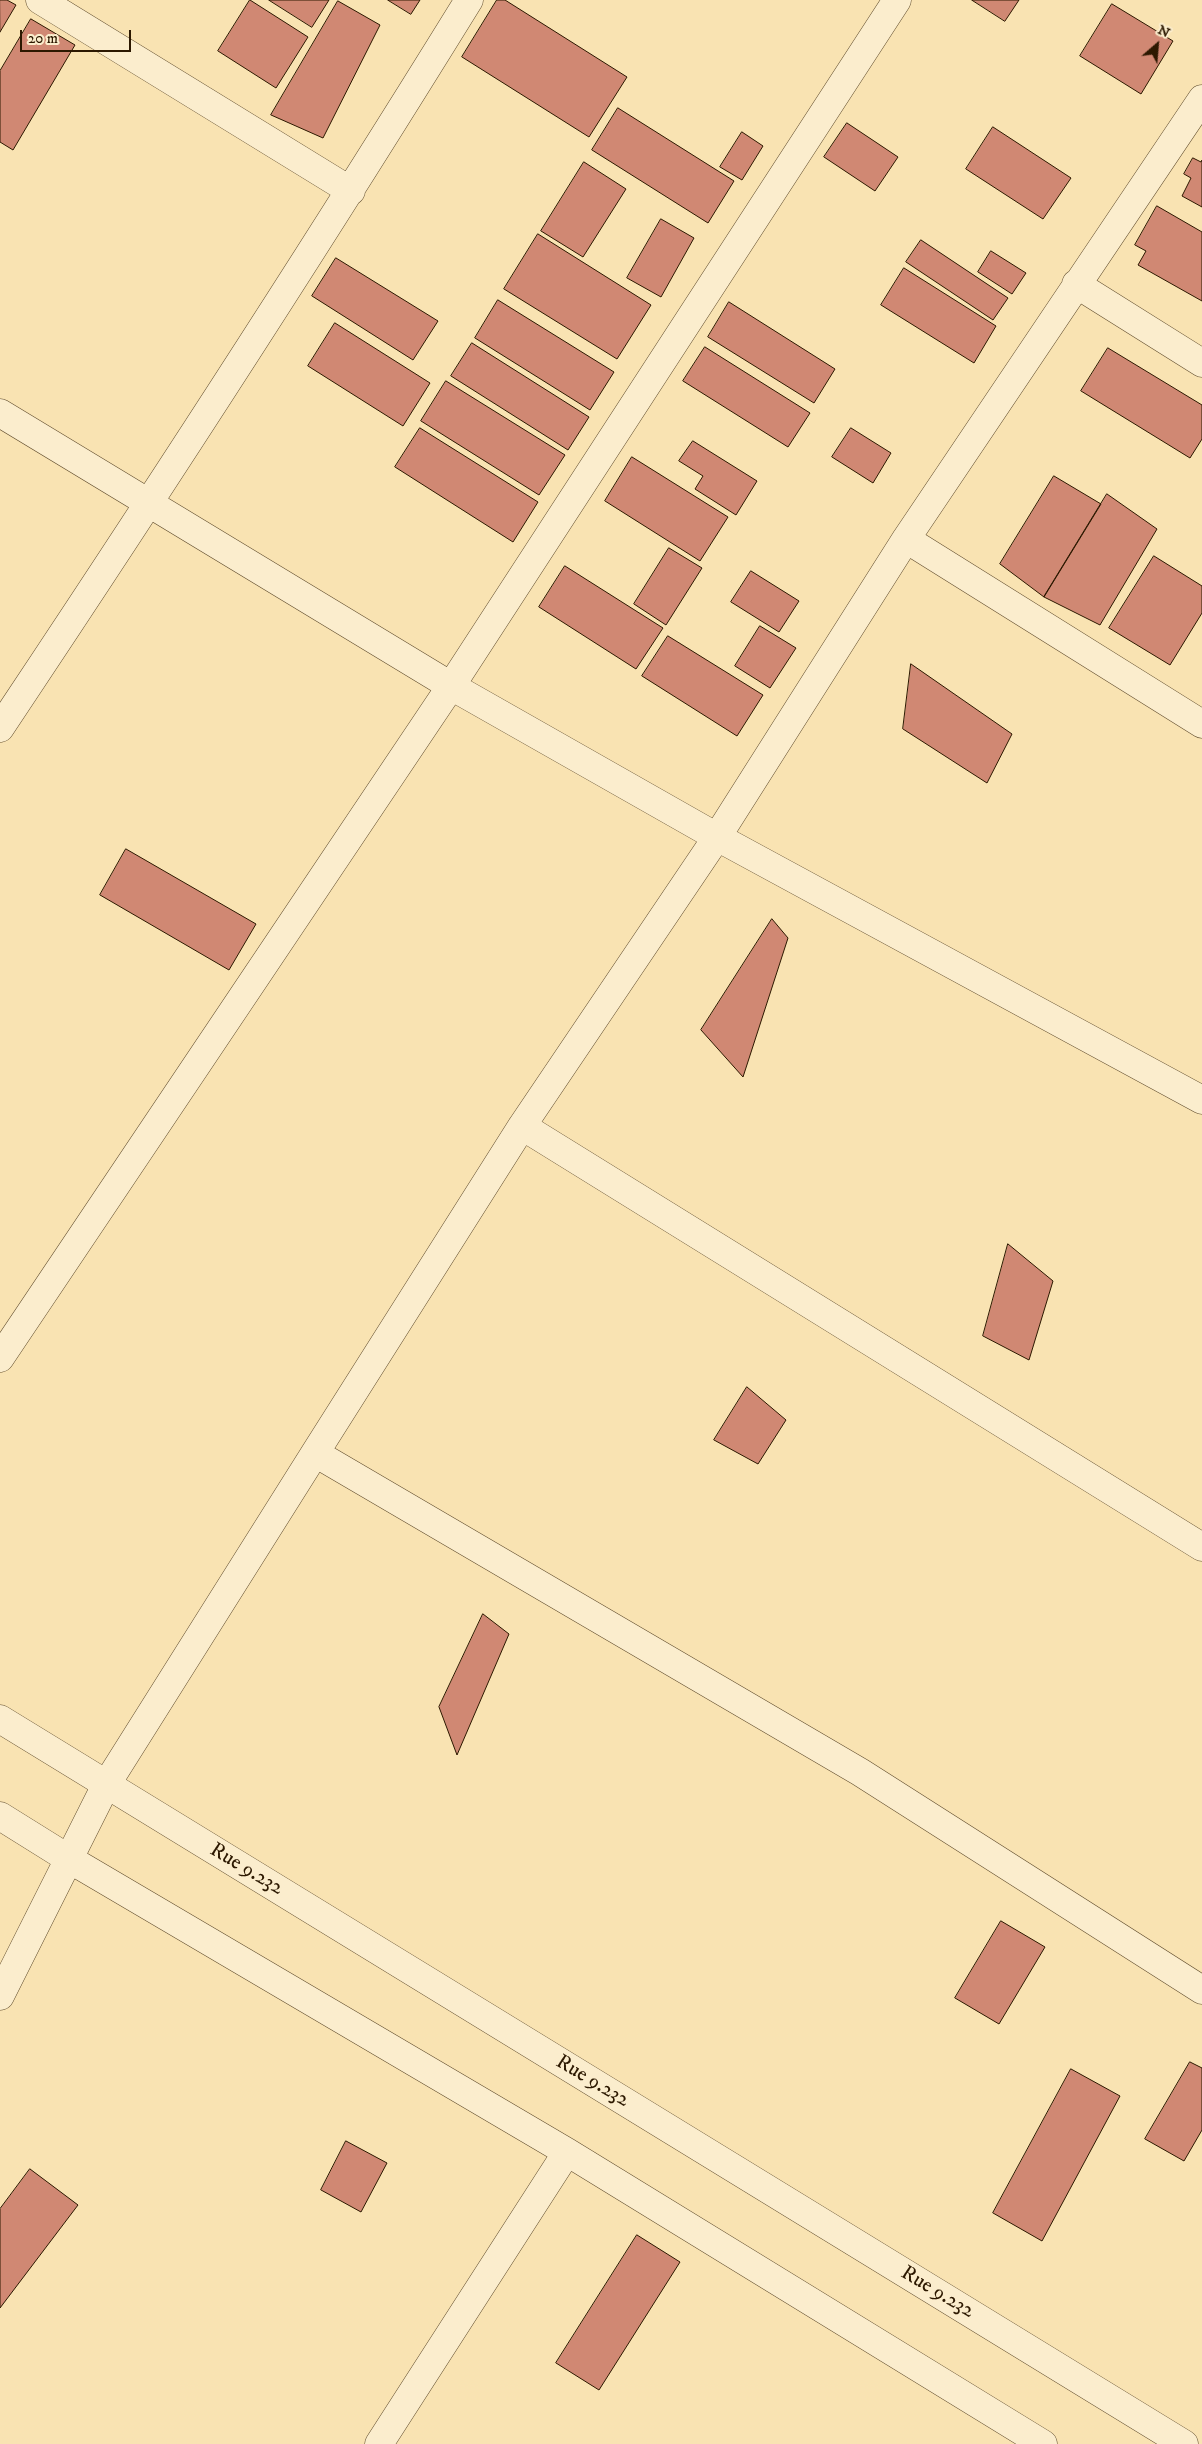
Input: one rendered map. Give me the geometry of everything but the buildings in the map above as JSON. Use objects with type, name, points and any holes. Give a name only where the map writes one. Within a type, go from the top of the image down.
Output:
[{"type":"street","points":[[40,0],[351,191]]},
{"type":"street","points":[[0,728],[148,505],[351,191],[469,0]]},
{"type":"street","points":[[0,1358],[451,686],[896,0]]},
{"type":"street","points":[[0,1996],[106,1785],[522,1126],[717,837],[906,539],[1202,98]]},
{"type":"street","points":[[1076,284],[1202,363]]},
{"type":"street","points":[[0,414],[451,686],[717,837],[1202,1100]]},
{"type":"street","points":[[906,539],[1202,724]]},
{"type":"street","points":[[522,1126],[1202,1547]]},
{"type":"street","points":[[315,1453],[860,1772],[1202,1990]]},
{"type":"street","name":"Rue 9.232","points":[[0,1719],[1184,2444]]},
{"type":"street","points":[[0,1816],[69,1859],[567,2152],[1043,2444]]},
{"type":"street","points":[[385,2442],[567,2152]]}]
